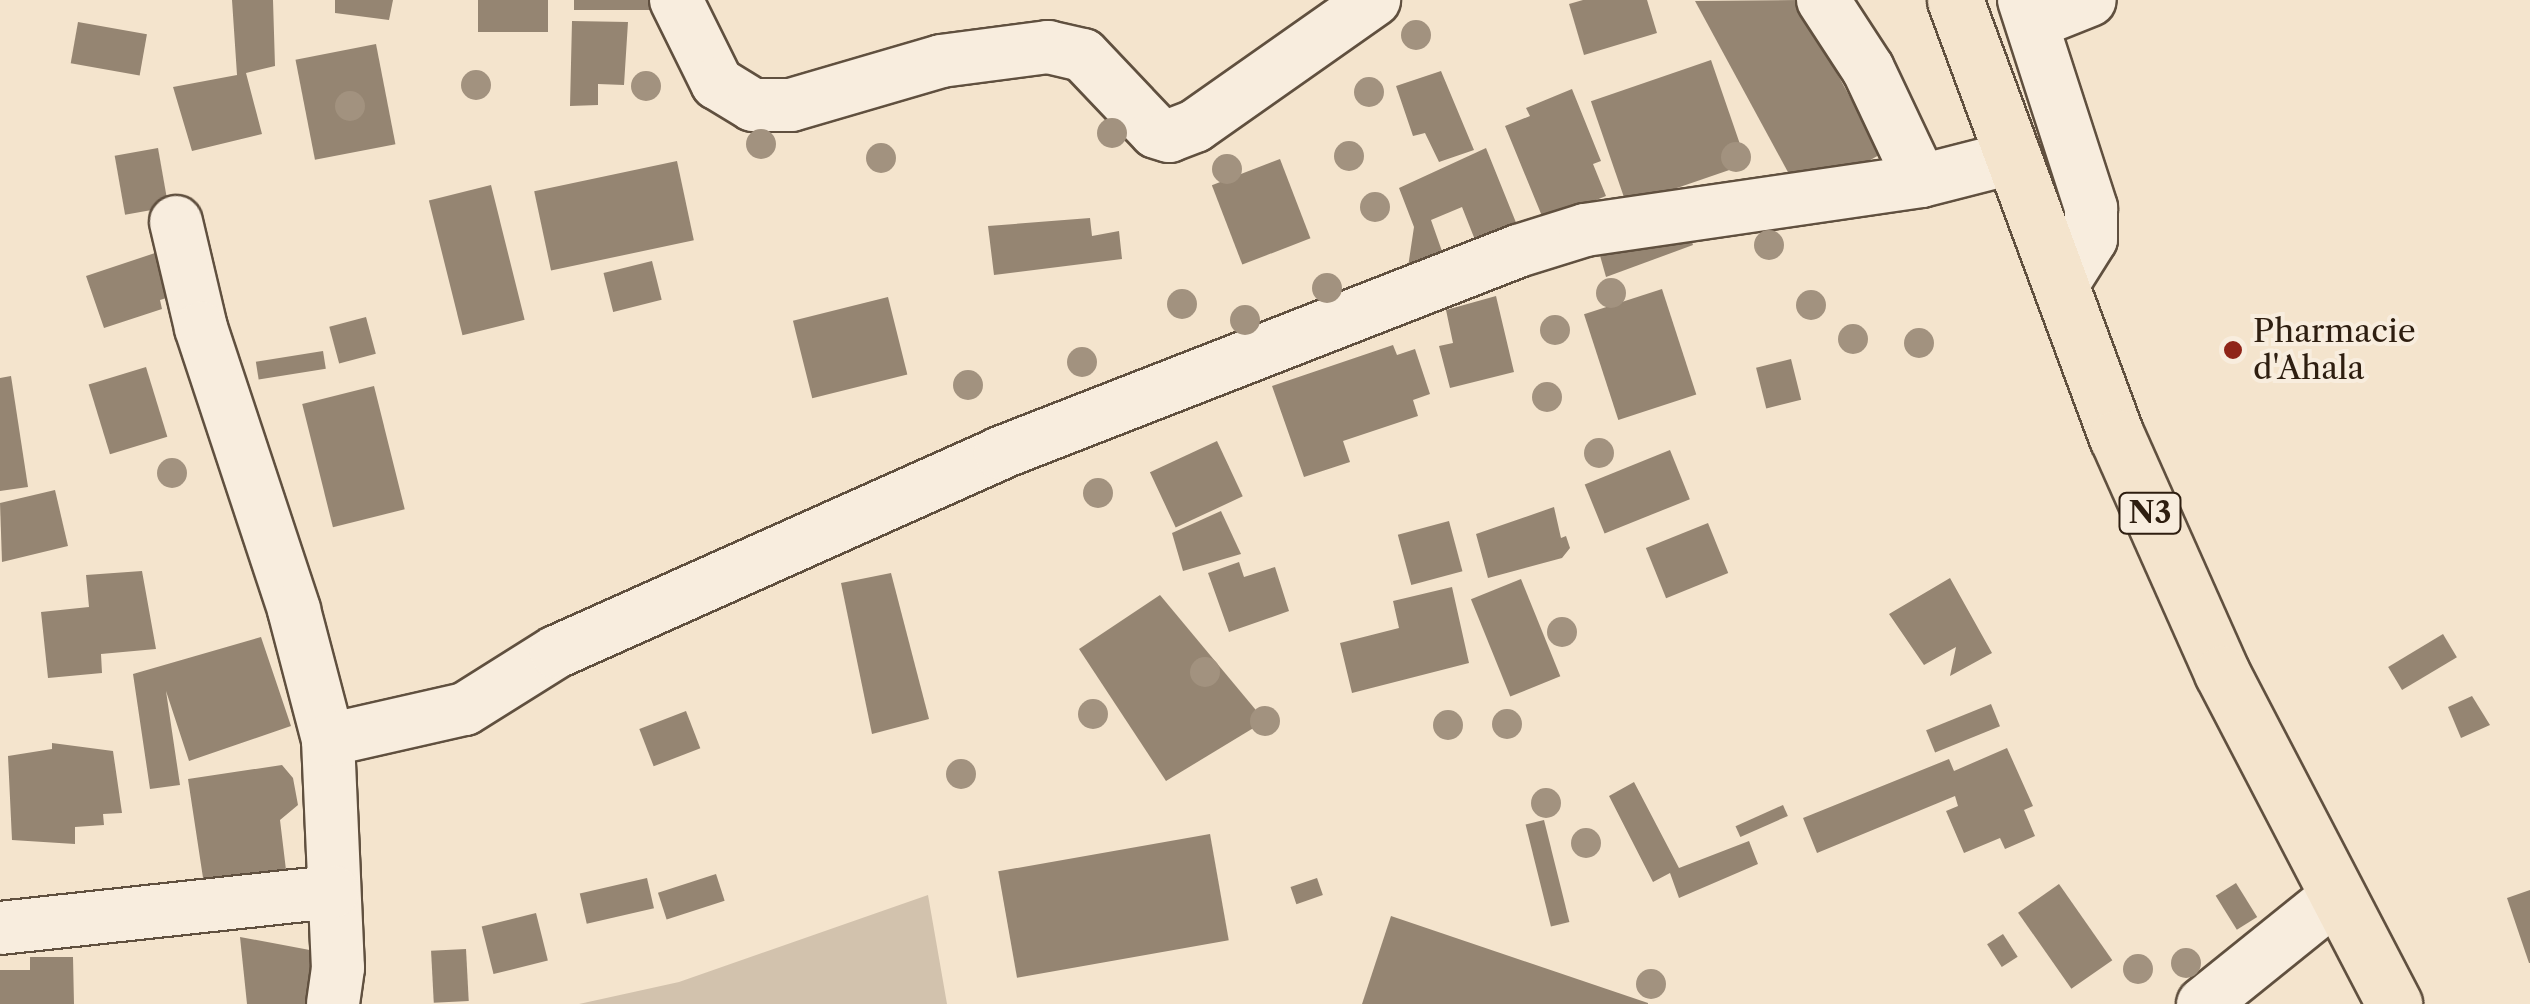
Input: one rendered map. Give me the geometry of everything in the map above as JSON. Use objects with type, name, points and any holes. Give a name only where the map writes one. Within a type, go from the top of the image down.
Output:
[{"type":"highway","name":"N3","points":[[1955,0],[2116,437],[2222,673],[2394,1004]]},
{"type":"street","points":[[676,0],[717,83],[753,106],[790,106],[941,61],[1048,47],[1083,55],[1156,132],[1169,136],[1194,126],[1374,0]]},
{"type":"street","points":[[1823,0],[1868,69],[1921,181]]},
{"type":"street","points":[[2062,285],[2091,239],[2091,208],[2028,11],[2090,0]]},
{"type":"street","points":[[328,740],[465,708],[556,652],[1000,453],[1518,252],[1585,230],[1921,181],[2015,157]]},
{"type":"street","points":[[176,222],[201,328],[294,610],[328,740],[338,968],[333,1004]]},
{"type":"street","points":[[0,928],[333,892]]},
{"type":"street","points":[[2203,1004],[2337,896]]},
{"type":"shaded area","points":[[928,895],[947,1004],[579,1004],[679,982]]},
{"type":"building","points":[[232,0],[273,0],[275,66],[246,73],[262,134],[192,151],[173,87],[237,75]]},
{"type":"building","points":[[335,0],[393,0],[389,20],[335,13]]},
{"type":"building","points":[[478,0],[548,0],[548,32],[478,32]]},
{"type":"building","points":[[574,0],[652,0],[652,10],[574,10]]},
{"type":"building","points":[[1583,0],[1647,0],[1657,33],[1584,55],[1569,4]]},
{"type":"building","points":[[1797,0],[1881,154],[1802,198],[1695,1]]},
{"type":"building","points":[[572,21],[628,22],[624,85],[598,84],[598,105],[570,106]]},
{"type":"building","points":[[78,22],[147,34],[140,76],[71,63]]},
{"type":"building","points":[[376,44],[395,144],[315,160],[296,60]]},
{"type":"building","points":[[1711,60],[1747,164],[1627,205],[1591,101]]},
{"type":"building","points":[[1441,71],[1474,150],[1439,162],[1425,133],[1413,136],[1396,86]]},
{"type":"building","points":[[1572,89],[1601,161],[1593,164],[1606,196],[1544,221],[1505,126],[1530,116],[1526,108]]},
{"type":"building","points":[[158,148],[168,207],[125,215],[115,156]]},
{"type":"building","points":[[1486,148],[1519,230],[1477,245],[1462,207],[1431,220],[1443,254],[1408,267],[1414,227],[1399,188]]},
{"type":"building","points":[[1280,159],[1310,238],[1242,265],[1212,185]]},
{"type":"building","points":[[677,161],[694,240],[551,271],[534,191]]},
{"type":"building","points":[[491,185],[525,320],[463,335],[429,200]]},
{"type":"building","points":[[1090,218],[1092,236],[1119,231],[1122,259],[994,275],[988,226]]},
{"type":"building","points":[[1687,224],[1693,245],[1606,277],[1597,245]]},
{"type":"building","points":[[161,251],[176,295],[160,300],[162,309],[104,328],[86,276]]},
{"type":"building","points":[[652,261],[662,300],[613,312],[603,273]]},
{"type":"building","points":[[1662,289],[1696,395],[1618,420],[1584,314]]},
{"type":"building","points":[[1496,296],[1514,372],[1450,388],[1439,346],[1453,343],[1446,310]]},
{"type":"building","points":[[888,297],[907,375],[812,398],[793,321]]},
{"type":"building","points":[[366,317],[376,354],[339,364],[329,327]]},
{"type":"building","points":[[1393,345],[1397,355],[1415,349],[1430,394],[1413,400],[1418,416],[1343,441],[1350,462],[1304,477],[1272,386]]},
{"type":"building","points":[[323,351],[326,369],[259,379],[256,362]]},
{"type":"building","points":[[1791,359],[1801,400],[1766,408],[1756,368]]},
{"type":"building","points":[[146,367],[167,437],[110,454],[89,385]]},
{"type":"building","points":[[11,376],[28,487],[0,491],[0,378]]},
{"type":"building","points":[[374,386],[405,509],[333,527],[302,404]]},
{"type":"building","points":[[1217,441],[1243,496],[1176,528],[1150,472]]},
{"type":"building","points":[[1670,450],[1690,499],[1605,534],[1585,484]]},
{"type":"building","points":[[55,490],[68,546],[2,562],[0,503]]},
{"type":"building","points":[[1554,507],[1561,538],[1566,536],[1570,548],[1562,558],[1488,578],[1476,534]]},
{"type":"building","points":[[1221,511],[1241,554],[1183,571],[1172,533]]},
{"type":"building","points":[[1449,521],[1462,571],[1411,585],[1398,535]]},
{"type":"building","points":[[1708,523],[1728,573],[1666,598],[1646,548]]},
{"type":"building","points":[[1239,562],[1244,577],[1275,567],[1289,611],[1229,632],[1208,573]]},
{"type":"building","points":[[142,571],[156,649],[101,654],[102,673],[48,678],[41,612],[89,607],[86,575]]},
{"type":"building","points":[[891,573],[929,719],[872,734],[841,583]]},
{"type":"building","points":[[1950,578],[1992,653],[1950,676],[1956,647],[1924,665],[1889,614]]},
{"type":"building","points":[[1521,579],[1560,676],[1510,697],[1471,599]]},
{"type":"building","points":[[1452,587],[1469,663],[1352,693],[1340,643],[1399,628],[1393,601]]},
{"type":"building","points":[[1160,595],[1265,721],[1166,781],[1079,649]]},
{"type":"building","points":[[2443,634],[2457,657],[2402,690],[2388,667]]},
{"type":"building","points":[[261,637],[291,726],[189,761],[166,691],[180,785],[150,789],[133,674]]},
{"type":"building","points":[[2472,696],[2490,725],[2461,738],[2448,707]]},
{"type":"building","points":[[1991,704],[2000,726],[1935,752],[1926,730]]},
{"type":"building","points":[[686,711],[700,748],[654,766],[639,729]]},
{"type":"building","points":[[52,743],[113,751],[122,813],[103,814],[104,825],[75,827],[75,844],[12,840],[8,756],[52,749]]},
{"type":"building","points":[[2007,748],[2033,806],[2024,810],[2035,836],[2005,849],[2000,838],[1964,853],[1946,811],[1958,806],[1955,796],[1817,853],[1803,818],[1949,759],[1954,771]]},
{"type":"building","points":[[282,765],[293,778],[298,805],[280,820],[286,870],[205,891],[188,779]]},
{"type":"building","points":[[1634,782],[1679,868],[1749,841],[1758,864],[1679,898],[1670,873],[1653,882],[1609,796]]},
{"type":"building","points":[[1783,805],[1788,816],[1740,837],[1735,826]]},
{"type":"building","points":[[1544,820],[1569,922],[1551,926],[1526,825]]},
{"type":"building","points":[[1210,834],[1229,940],[1017,978],[998,871]]},
{"type":"building","points":[[716,874],[725,901],[667,919],[658,893]]},
{"type":"building","points":[[647,878],[654,908],[587,924],[580,894]]},
{"type":"building","points":[[1317,878],[1323,895],[1296,904],[1291,887]]},
{"type":"building","points":[[2236,883],[2257,917],[2237,930],[2216,896]]},
{"type":"building","points":[[2059,884],[2112,960],[2071,989],[2018,913]]},
{"type":"building","points":[[2530,890],[2530,963],[2529,963],[2507,898]]},
{"type":"building","points":[[536,913],[548,961],[494,974],[482,927]]},
{"type":"building","points":[[1391,916],[1648,1003],[1648,1004],[1362,1004]]},
{"type":"building","points":[[2003,934],[2018,957],[2002,967],[1987,944]]},
{"type":"building","points":[[240,937],[315,951],[317,1004],[247,1004]]},
{"type":"building","points":[[466,949],[469,1001],[434,1003],[431,951]]},
{"type":"building","points":[[30,957],[73,957],[74,1004],[0,1004],[0,970],[30,970]]},
{"type":"place","name":"Pharmacie d'Ahala","points":[[2233,350]]}]
